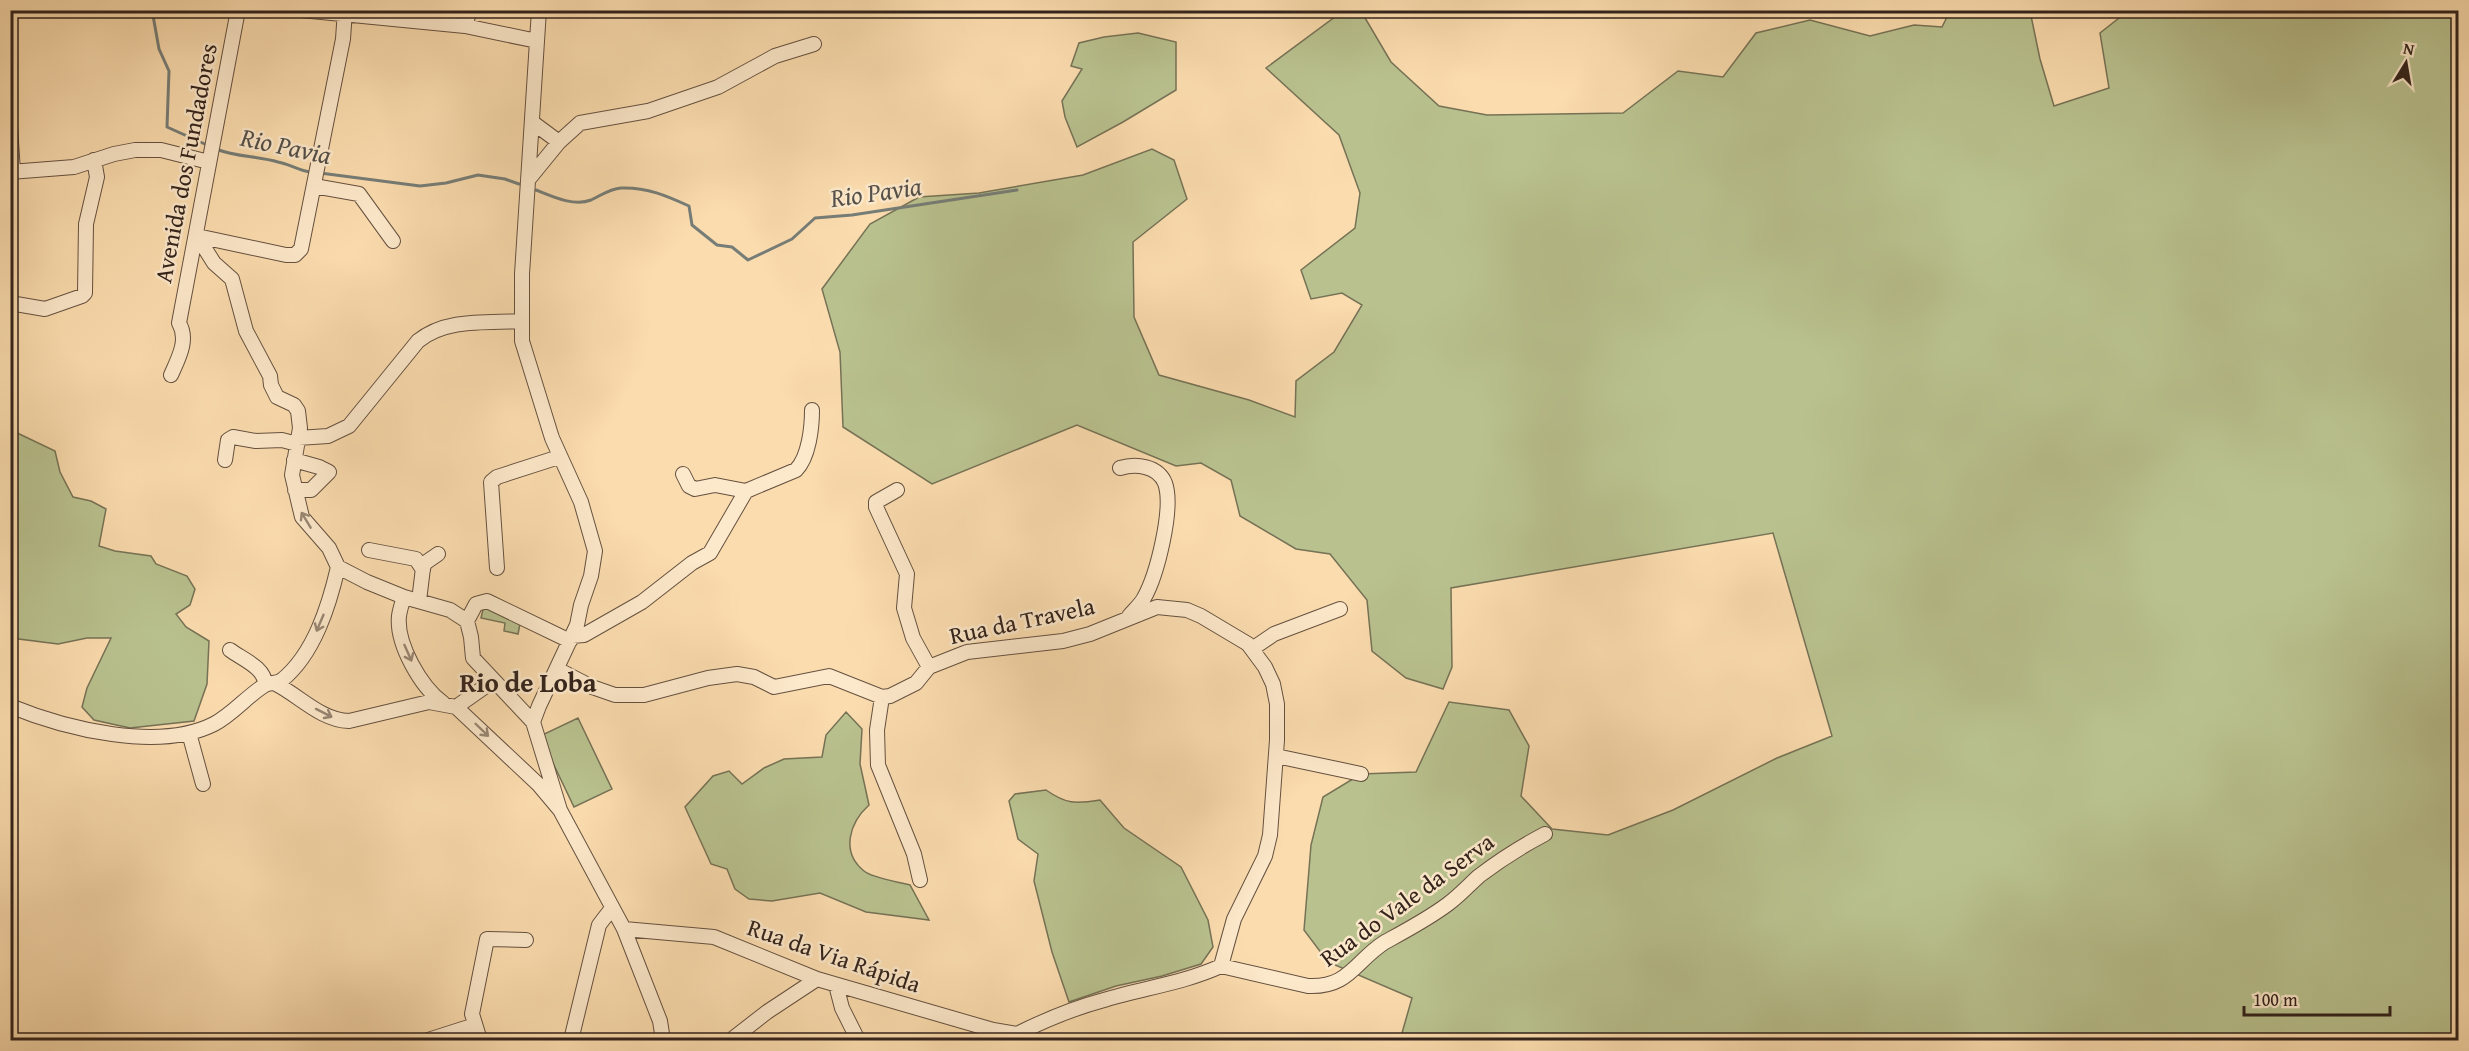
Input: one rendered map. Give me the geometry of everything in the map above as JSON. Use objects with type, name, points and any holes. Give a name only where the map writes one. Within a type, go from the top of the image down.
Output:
[{"type":"street","name":"Avenida dos Fundadores","points":[[171,375],[183,342],[184,332],[179,323],[238,10]]},
{"type":"street","points":[[301,10],[465,26],[537,41]]},
{"type":"street","points":[[465,26],[470,10]]},
{"type":"street","points":[[534,722],[571,638],[591,576],[594,551],[581,502],[559,457],[525,355],[521,321],[539,10]]},
{"type":"street","points":[[197,236],[294,255],[301,249],[343,39],[345,13]]},
{"type":"street","points":[[528,180],[559,142],[580,123],[648,111],[718,87],[775,56],[814,44]]},
{"type":"street","points":[[532,122],[559,142]]},
{"type":"street","points":[[10,127],[12,172],[74,167],[135,150],[211,152]]},
{"type":"street","points":[[10,303],[45,309],[82,297],[86,292],[86,224],[98,177],[94,160]]},
{"type":"street","points":[[314,186],[359,194],[393,241]]},
{"type":"street","points":[[197,236],[209,257],[232,279],[246,331],[270,376],[277,398],[294,405],[300,416],[292,475],[302,517],[329,548],[338,567],[404,597],[450,610],[467,621]]},
{"type":"street","points":[[225,460],[228,440],[232,437],[256,441],[298,441],[328,436],[349,426],[418,341],[429,333],[450,326],[521,321]]},
{"type":"street","points":[[683,474],[689,486],[695,489],[716,485],[746,491],[796,470],[801,465],[812,424],[812,410]]},
{"type":"street","points":[[497,568],[491,482],[497,477],[559,457]]},
{"type":"street","points":[[294,460],[319,466],[329,472],[311,490],[295,490]]},
{"type":"street","points":[[1120,468],[1137,465],[1156,472],[1164,483],[1166,495],[1165,528],[1154,575],[1144,599],[1128,618]]},
{"type":"street","points":[[897,490],[879,500],[876,507],[908,574],[904,608],[914,638],[929,667]]},
{"type":"street","points":[[544,782],[542,755],[534,722],[473,658],[467,621],[476,604],[487,601],[571,638],[584,635],[642,602],[692,563],[710,553],[746,491]]},
{"type":"street","points":[[369,550],[416,559],[423,570]]},
{"type":"street","points":[[418,601],[425,563],[438,554]]},
{"type":"street","points":[[10,706],[52,720],[135,738],[158,738],[189,733],[216,723],[270,684],[281,682],[302,658],[311,644],[328,604],[338,567]]},
{"type":"street","points":[[404,597],[399,616],[400,634],[422,683],[544,782],[624,929],[660,1021],[663,1041]]},
{"type":"street","name":"Rua da Travela","points":[[882,697],[890,696],[916,683],[929,667],[967,652],[1063,640],[1090,633],[1157,608],[1172,607],[1187,610],[1216,624],[1252,648]]},
{"type":"street","points":[[1021,1037],[1040,1022],[1104,1000],[1203,974],[1221,966],[1234,920],[1265,856],[1270,835],[1278,722],[1273,684],[1252,648],[1274,634],[1340,609]]},
{"type":"street","points":[[230,650],[256,668],[270,684],[339,720],[358,719],[420,704],[450,706],[493,681]]},
{"type":"street","points":[[557,669],[602,692],[615,695],[644,695],[708,678],[738,674],[754,677],[774,687],[829,676],[882,697],[877,730],[878,765],[914,854],[920,880]]},
{"type":"street","points":[[189,733],[203,784]]},
{"type":"street","points":[[1276,756],[1361,774]]},
{"type":"street","name":"Rua do Vale da Serva","points":[[1221,966],[1308,986],[1321,987],[1335,984],[1384,943],[1426,920],[1497,863],[1545,834]]},
{"type":"street","points":[[571,1041],[599,925],[612,908]]},
{"type":"street","name":"Rua da Via Rápida","points":[[624,929],[714,937],[817,979],[1021,1037]]},
{"type":"street","points":[[480,1041],[472,1014],[487,939],[526,940]]},
{"type":"street","points":[[732,1040],[817,979]]},
{"type":"street","points":[[836,985],[842,1008],[858,1041]]},
{"type":"street","points":[[428,1041],[475,1025]]},
{"type":"green space","points":[[1343,11],[1361,11],[1391,62],[1439,106],[1487,115],[1623,113],[1678,71],[1723,77],[1756,33],[1810,20],[1870,36],[1914,25],[1942,27],[1950,11],[2030,11],[2040,59],[2054,106],[2109,88],[2100,33],[2128,11],[2458,11],[2458,1040],[1400,1040],[1412,998],[1328,962],[1304,930],[1311,845],[1323,797],[1361,774],[1416,772],[1449,702],[1509,710],[1529,746],[1521,796],[1552,829],[1608,835],[1673,810],[1777,758],[1832,736],[1773,533],[1451,588],[1452,667],[1443,689],[1406,678],[1372,651],[1367,600],[1330,554],[1296,549],[1240,516],[1231,480],[1201,463],[1176,466],[1077,425],[932,484],[843,427],[840,352],[822,289],[870,224],[919,197],[979,193],[1083,175],[1152,149],[1174,160],[1187,199],[1133,242],[1134,317],[1159,375],[1249,400],[1295,417],[1296,381],[1334,352],[1362,305],[1342,293],[1311,299],[1301,270],[1355,228],[1360,193],[1339,135],[1266,68]]},
{"type":"green space","points":[[1138,33],[1176,42],[1176,90],[1077,147],[1065,117],[1062,101],[1082,69],[1071,66],[1079,43]]},
{"type":"green space","points":[[11,430],[55,451],[60,472],[73,497],[91,501],[106,509],[99,546],[115,551],[151,556],[156,564],[187,576],[195,589],[190,605],[176,614],[186,627],[209,641],[207,684],[194,721],[130,728],[94,720],[82,707],[87,688],[111,638],[87,638],[58,644],[11,638]]},
{"type":"green space","points":[[484,605],[521,619],[518,634],[504,631],[505,623],[481,618]]},
{"type":"green space","points":[[846,712],[862,729],[860,764],[869,805],[853,828],[850,837],[852,855],[864,871],[879,878],[910,885],[929,920],[866,912],[820,893],[772,901],[749,899],[735,889],[727,869],[711,864],[685,807],[713,776],[729,771],[742,784],[764,768],[784,759],[822,757],[826,735]]},
{"type":"green space","points":[[578,718],[612,789],[574,807],[540,736]]},
{"type":"green space","points":[[1046,790],[1071,802],[1100,800],[1124,828],[1181,867],[1208,920],[1213,947],[1201,964],[1162,976],[1116,986],[1069,1002],[1052,952],[1034,881],[1038,854],[1018,839],[1009,801],[1015,794]]},
{"type":"waterway","name":"Rio Pavia","points":[[152,10],[159,49],[169,71],[167,127],[207,145]]},
{"type":"waterway","name":"Rio Pavia","points":[[216,149],[287,164],[311,172]]},
{"type":"waterway","name":"Rio Pavia","points":[[320,173],[420,186],[446,183],[478,175],[505,179],[519,184]]},
{"type":"waterway","name":"Rio Pavia","points":[[536,190],[563,200],[577,202],[591,200],[621,188],[656,193],[689,206],[692,225],[717,245],[732,247],[748,260],[792,239],[815,218],[852,215],[1017,190]]},
{"type":"district","name":"Rio de Loba","points":[[528,683]]}]
